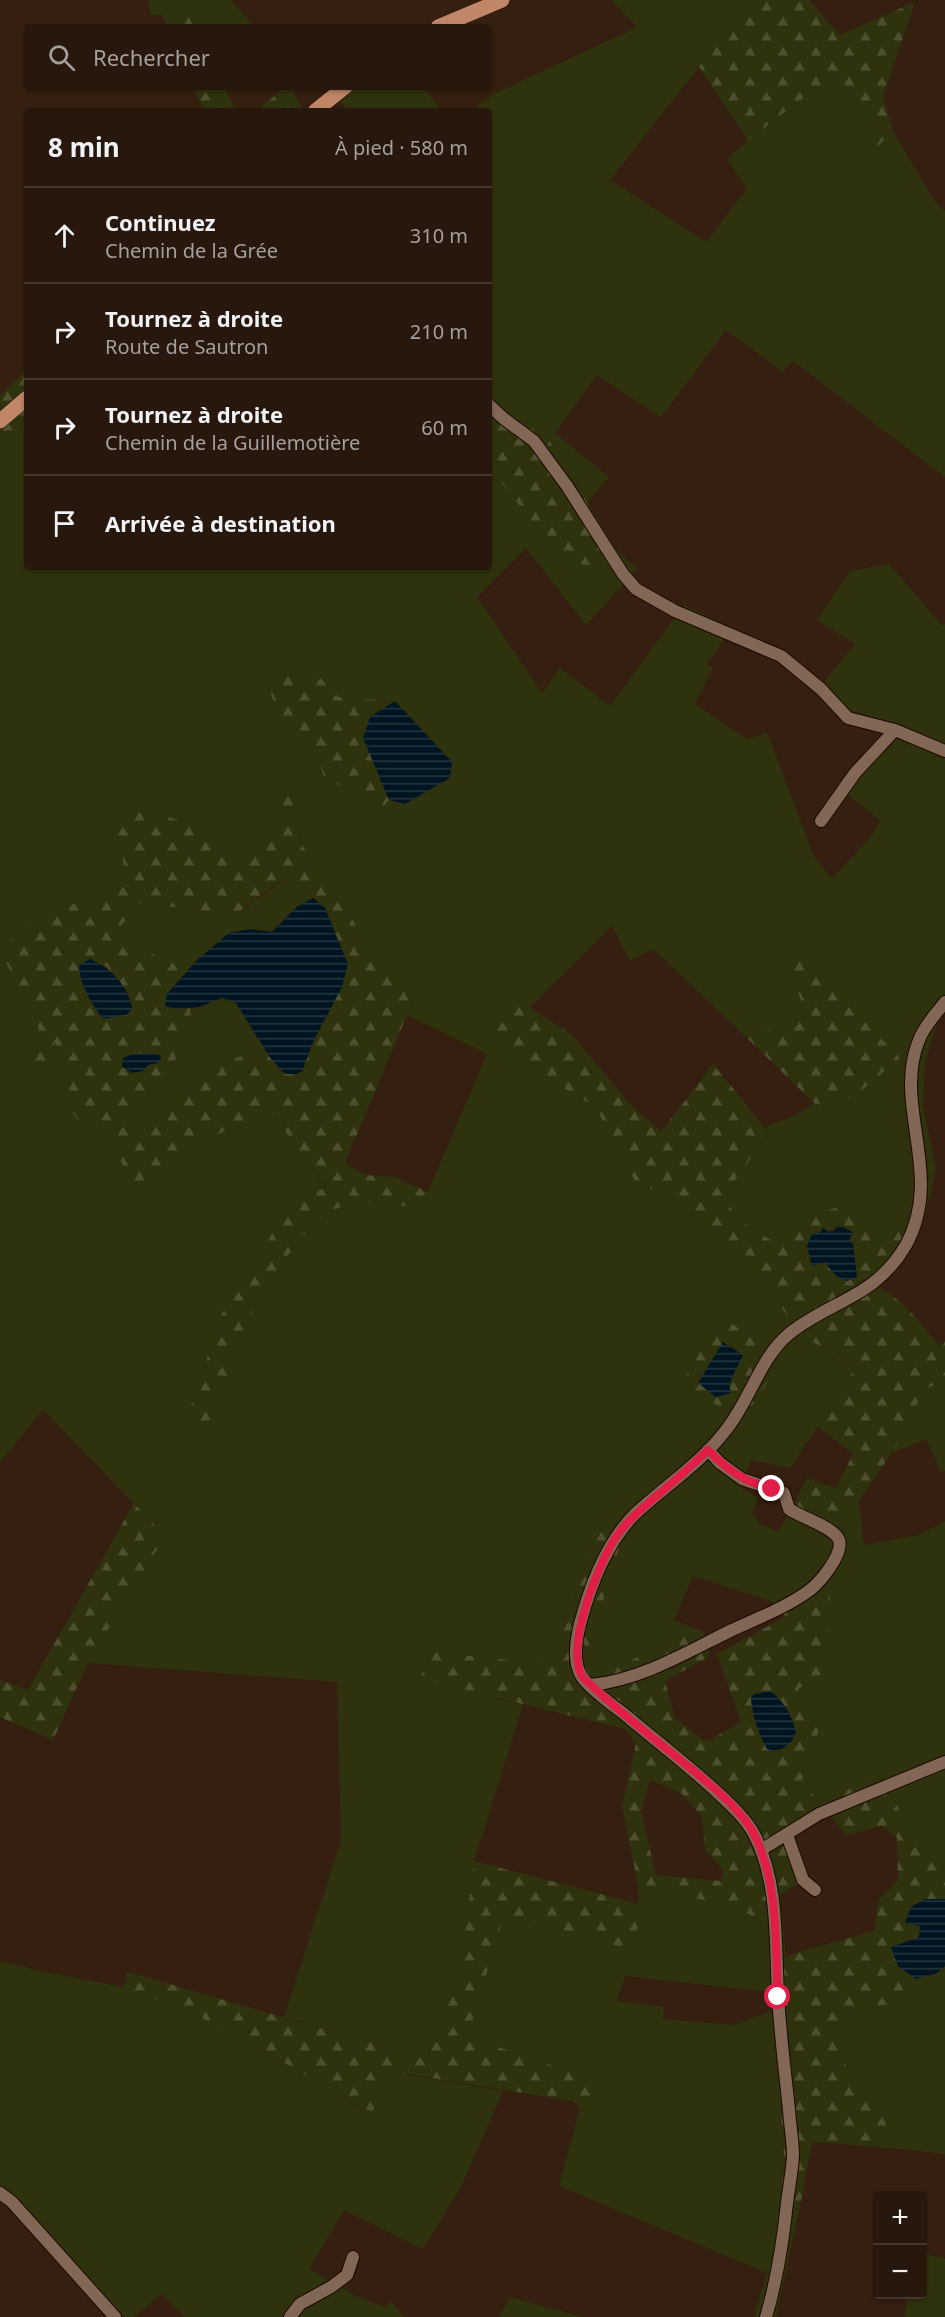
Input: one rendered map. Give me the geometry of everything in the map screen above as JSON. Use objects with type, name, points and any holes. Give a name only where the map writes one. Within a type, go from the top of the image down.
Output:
[{"type":"main road","points":[[445,24],[501,0]]},
{"type":"main road","points":[[319,108],[341,90]]},
{"type":"main road","points":[[0,421],[24,401]]},
{"type":"street","points":[[492,408],[534,441],[567,486],[622,574],[636,589],[675,611],[781,656],[821,689],[848,718],[895,730],[945,751]]},
{"type":"street","points":[[821,821],[855,773],[895,730]]},
{"type":"street","points":[[766,2317],[771,2302],[784,2229],[793,2154],[778,1997],[774,1918],[770,1885],[761,1850],[752,1830],[733,1807],[696,1773],[615,1708],[587,1681],[576,1659],[576,1645],[580,1622],[617,1535],[634,1515],[708,1450],[725,1432],[741,1410],[779,1343],[812,1318],[845,1302],[884,1275],[908,1243],[920,1210],[923,1180],[913,1101],[913,1062],[924,1029],[945,1002]]},
{"type":"street","points":[[587,1681],[627,1678],[786,1605],[818,1582],[837,1555],[840,1542],[837,1537],[827,1528],[789,1509],[784,1492],[742,1479],[720,1463],[708,1450]]},
{"type":"street","points":[[761,1850],[819,1814],[945,1762]]},
{"type":"street","points":[[787,1835],[803,1880],[816,1890]]},
{"type":"street","points":[[0,2193],[12,2202],[115,2317]]},
{"type":"street","points":[[290,2317],[300,2304],[331,2287],[347,2275],[353,2257]]},
{"type":"green space","points":[[148,0],[231,0],[252,24],[192,24],[184,8],[162,15],[151,15]]},
{"type":"green space","points":[[611,0],[758,0],[699,67],[610,180],[706,242],[747,189],[727,159],[835,73],[858,97],[877,146],[893,131],[933,199],[945,211],[945,477],[793,361],[783,372],[726,330],[661,417],[597,375],[555,433],[609,477],[587,502],[551,443],[492,408],[492,108],[474,108],[494,94],[637,27]]},
{"type":"green space","points":[[758,0],[809,0],[840,35],[915,2],[883,97],[893,131],[877,147],[858,97],[835,74],[748,140],[699,67]]},
{"type":"green space","points":[[184,8],[192,24],[166,24],[162,15]]},
{"type":"green space","points":[[194,90],[226,90],[234,108],[203,108]]},
{"type":"green space","points":[[282,90],[292,90],[302,108],[259,108]]},
{"type":"green space","points":[[333,90],[425,90],[440,108],[346,108]]},
{"type":"green space","points":[[24,373],[24,420],[0,443],[0,395]]},
{"type":"green space","points":[[496,401],[551,443],[615,548],[603,567],[564,562],[492,471],[492,404]]},
{"type":"green space","points":[[24,420],[24,570],[492,570],[492,471],[564,562],[603,567],[615,548],[637,569],[586,625],[526,548],[477,597],[542,693],[560,668],[610,706],[684,605],[732,628],[706,665],[713,668],[695,704],[748,740],[767,732],[814,857],[832,879],[870,838],[880,820],[846,793],[886,745],[898,737],[903,725],[847,710],[823,683],[855,644],[817,620],[850,571],[889,564],[942,625],[945,624],[945,1013],[937,1023],[925,1063],[923,1106],[936,1169],[925,1216],[899,1219],[880,1244],[854,1202],[780,1246],[735,1217],[724,1194],[769,1134],[765,1127],[796,1115],[814,1103],[831,1107],[858,1093],[798,954],[790,971],[806,1014],[789,1027],[743,1034],[653,949],[630,961],[612,926],[530,1007],[516,996],[490,1044],[597,1108],[610,1139],[637,1184],[672,1197],[734,1250],[807,1339],[857,1367],[790,1468],[751,1460],[741,1488],[758,1498],[752,1512],[760,1524],[778,1532],[793,1506],[844,1523],[859,1501],[864,1545],[919,1535],[945,1521],[945,1869],[911,1829],[880,1777],[819,1803],[801,1779],[813,1752],[819,1728],[798,1689],[813,1579],[776,1603],[693,1576],[674,1620],[678,1639],[608,1671],[592,1667],[587,1654],[621,1542],[600,1532],[580,1574],[555,1659],[530,1662],[430,1652],[420,1678],[523,1705],[474,1861],[461,1966],[427,2059],[284,2017],[341,1840],[337,1682],[88,1663],[165,1535],[43,1410],[0,1462],[0,443]],"holes":[[[279,787],[301,836],[300,842],[382,964],[418,989],[407,1015],[487,1054],[428,1192],[427,1208],[358,1202],[328,1211],[302,1236],[257,1300],[208,1424],[184,1427],[222,1313],[252,1271],[285,1210],[326,1188],[269,1108],[191,1148],[144,1194],[126,1171],[93,1109],[62,1095],[71,1083],[55,1043],[37,1078],[23,1063],[39,1028],[44,911],[90,900],[133,880],[124,873],[123,843],[190,826],[243,860],[279,825]]]},
{"type":"green space","points":[[265,672],[315,672],[338,697],[376,700],[384,708],[370,717],[363,738],[389,800],[381,809],[324,777],[313,742],[282,731]]},
{"type":"green space","points":[[288,786],[299,821],[300,842],[382,964],[418,989],[345,1163],[365,1175],[393,1177],[428,1192],[427,1208],[358,1202],[328,1211],[302,1236],[257,1300],[208,1424],[184,1427],[222,1313],[252,1271],[285,1209],[326,1187],[269,1109],[191,1148],[163,1173],[144,1195],[126,1171],[93,1110],[79,1122],[61,1095],[71,1083],[55,1043],[37,1079],[22,1063],[39,1028],[0,950],[44,911],[90,900],[133,880],[124,873],[122,843],[105,838],[113,820],[151,809],[190,826],[243,860],[279,825],[278,787]],"holes":[[[290,876],[325,908],[314,1040],[302,1071],[271,1059],[262,1045],[198,1078],[147,1136],[127,1115],[160,1094],[177,1055],[185,1043],[191,1018],[190,1008],[177,1009],[167,994],[197,960],[183,968],[131,944],[121,926],[139,903],[234,916],[263,893]],[[106,966],[129,994],[118,1015],[108,1019],[91,1002],[79,976]]]},
{"type":"green space","points":[[290,876],[313,898],[291,913],[272,932],[250,929],[229,933],[197,960],[183,968],[131,944],[121,926],[138,903],[234,916]]},
{"type":"green space","points":[[798,954],[900,1058],[858,1093],[831,1107],[814,1103],[743,1034],[789,1027],[806,1014],[790,971]]},
{"type":"green space","points":[[515,995],[530,1008],[571,1034],[629,1103],[661,1132],[713,1064],[769,1133],[725,1194],[735,1217],[780,1246],[797,1220],[854,1202],[880,1244],[899,1219],[925,1216],[906,1254],[878,1287],[904,1305],[939,1346],[945,1341],[945,1381],[924,1389],[899,1442],[844,1523],[829,1534],[793,1506],[807,1478],[836,1488],[853,1454],[817,1426],[857,1366],[807,1339],[734,1250],[672,1197],[637,1184],[610,1139],[597,1108],[490,1044]],"holes":[[[845,1227],[853,1232],[848,1241],[853,1244],[857,1277],[826,1262],[812,1234]]]},
{"type":"green space","points":[[222,998],[236,1003],[262,1045],[198,1078],[147,1137],[127,1115],[160,1094],[177,1055],[185,1043],[191,1018],[190,1008]]},
{"type":"green space","points":[[721,1316],[779,1355],[767,1383],[744,1418],[688,1391],[685,1378]]},
{"type":"green space","points":[[945,1381],[945,1471],[941,1472],[926,1439],[891,1453],[924,1389]]},
{"type":"green space","points":[[134,1503],[165,1536],[88,1663],[53,1740],[0,1717],[0,1680],[28,1690]]},
{"type":"green space","points":[[600,1532],[621,1542],[587,1654],[592,1667],[608,1671],[677,1639],[674,1620],[704,1633],[710,1656],[665,1681],[675,1718],[706,1742],[741,1722],[717,1654],[785,1617],[776,1603],[813,1578],[830,1591],[827,1670],[798,1689],[819,1728],[813,1752],[802,1779],[819,1803],[879,1776],[911,1829],[945,1869],[945,1899],[919,1902],[905,1922],[920,1926],[919,1937],[891,1947],[898,1966],[916,1979],[897,2003],[867,2007],[837,2038],[853,2085],[882,2111],[892,2148],[812,2142],[801,2201],[781,2202],[784,2153],[769,1961],[874,1931],[879,1899],[898,1880],[897,1838],[882,1826],[846,1835],[830,1815],[784,1843],[799,1883],[780,1895],[762,1922],[738,1908],[638,1885],[622,1806],[636,1743],[625,1729],[420,1679],[430,1652],[530,1662],[555,1658],[580,1574]],"holes":[[[768,1691],[776,1696],[784,1709],[782,1749],[769,1750],[754,1718],[751,1696]],[[650,1780],[680,1792],[702,1816],[705,1850],[723,1870],[721,1881],[656,1875],[641,1812]]]},
{"type":"green space","points":[[474,1861],[639,1904],[639,1922],[631,1950],[504,1914],[468,2037],[587,2077],[596,2095],[580,2107],[573,2101],[388,2071],[372,2113],[232,2033],[179,2007],[124,1987],[128,1972],[427,2059],[461,1966]]},
{"type":"green space","points":[[638,1885],[738,1908],[761,1922],[780,1895],[786,1956],[769,1961],[771,1992],[625,1976],[617,2001],[664,2007],[663,2019],[735,2025],[773,2010],[784,2153],[781,2202],[801,2201],[776,2317],[754,2317],[767,2273],[559,2186],[580,2107],[596,2095],[468,2037],[504,1914],[631,1950],[639,1922]]},
{"type":"green space","points":[[0,1961],[124,1987],[179,2007],[232,2033],[371,2113],[387,2071],[503,2091],[462,2185],[423,2249],[344,2210],[309,2269],[356,2296],[384,2307],[391,2302],[405,2317],[185,2317],[162,2294],[134,2317],[124,2317],[20,2204],[0,2188]]},
{"type":"green space","points":[[945,1966],[945,2154],[892,2148],[882,2111],[853,2085],[837,2038],[867,2007],[897,2003],[916,1979],[937,1973]]},
{"type":"green space","points":[[927,2254],[945,2259],[945,2317],[905,2317],[907,2299],[927,2299]]},
{"type":"green space","points":[[510,2297],[582,2317],[499,2317]]},
{"type":"water","points":[[395,701],[452,762],[450,778],[405,804],[389,800],[363,738],[370,717]]},
{"type":"water","points":[[313,898],[325,908],[348,964],[342,987],[314,1040],[302,1071],[297,1074],[285,1074],[271,1059],[236,1003],[222,998],[200,1007],[177,1009],[165,1006],[167,994],[197,960],[229,933],[250,929],[272,932],[298,906]]},
{"type":"water","points":[[90,959],[111,972],[126,991],[132,1007],[127,1015],[102,1018],[98,1012],[81,979],[79,965]]},
{"type":"water","points":[[132,1054],[160,1055],[161,1059],[158,1063],[148,1065],[143,1071],[132,1073],[122,1067],[123,1058]]},
{"type":"water","points":[[838,1225],[853,1232],[849,1241],[853,1244],[857,1277],[847,1281],[834,1274],[826,1262],[812,1266],[807,1246],[812,1234],[821,1232],[823,1228],[829,1232],[834,1231]]},
{"type":"water","points":[[723,1342],[743,1355],[729,1384],[731,1393],[716,1397],[698,1383]]},
{"type":"water","points":[[770,1691],[787,1710],[796,1733],[788,1745],[776,1750],[767,1749],[764,1743],[756,1724],[751,1698],[754,1694]]},
{"type":"water","points":[[925,1899],[945,1899],[945,1966],[937,1973],[916,1979],[898,1966],[891,1947],[919,1937],[920,1926],[905,1923],[911,1907]]},
{"type":"route","points":[[772,1489],[742,1479],[720,1463],[708,1450],[634,1515],[617,1535],[607,1553],[580,1622],[576,1659],[582,1677],[599,1694],[696,1773],[733,1807],[752,1830],[761,1850],[770,1885],[778,1997]]}]
